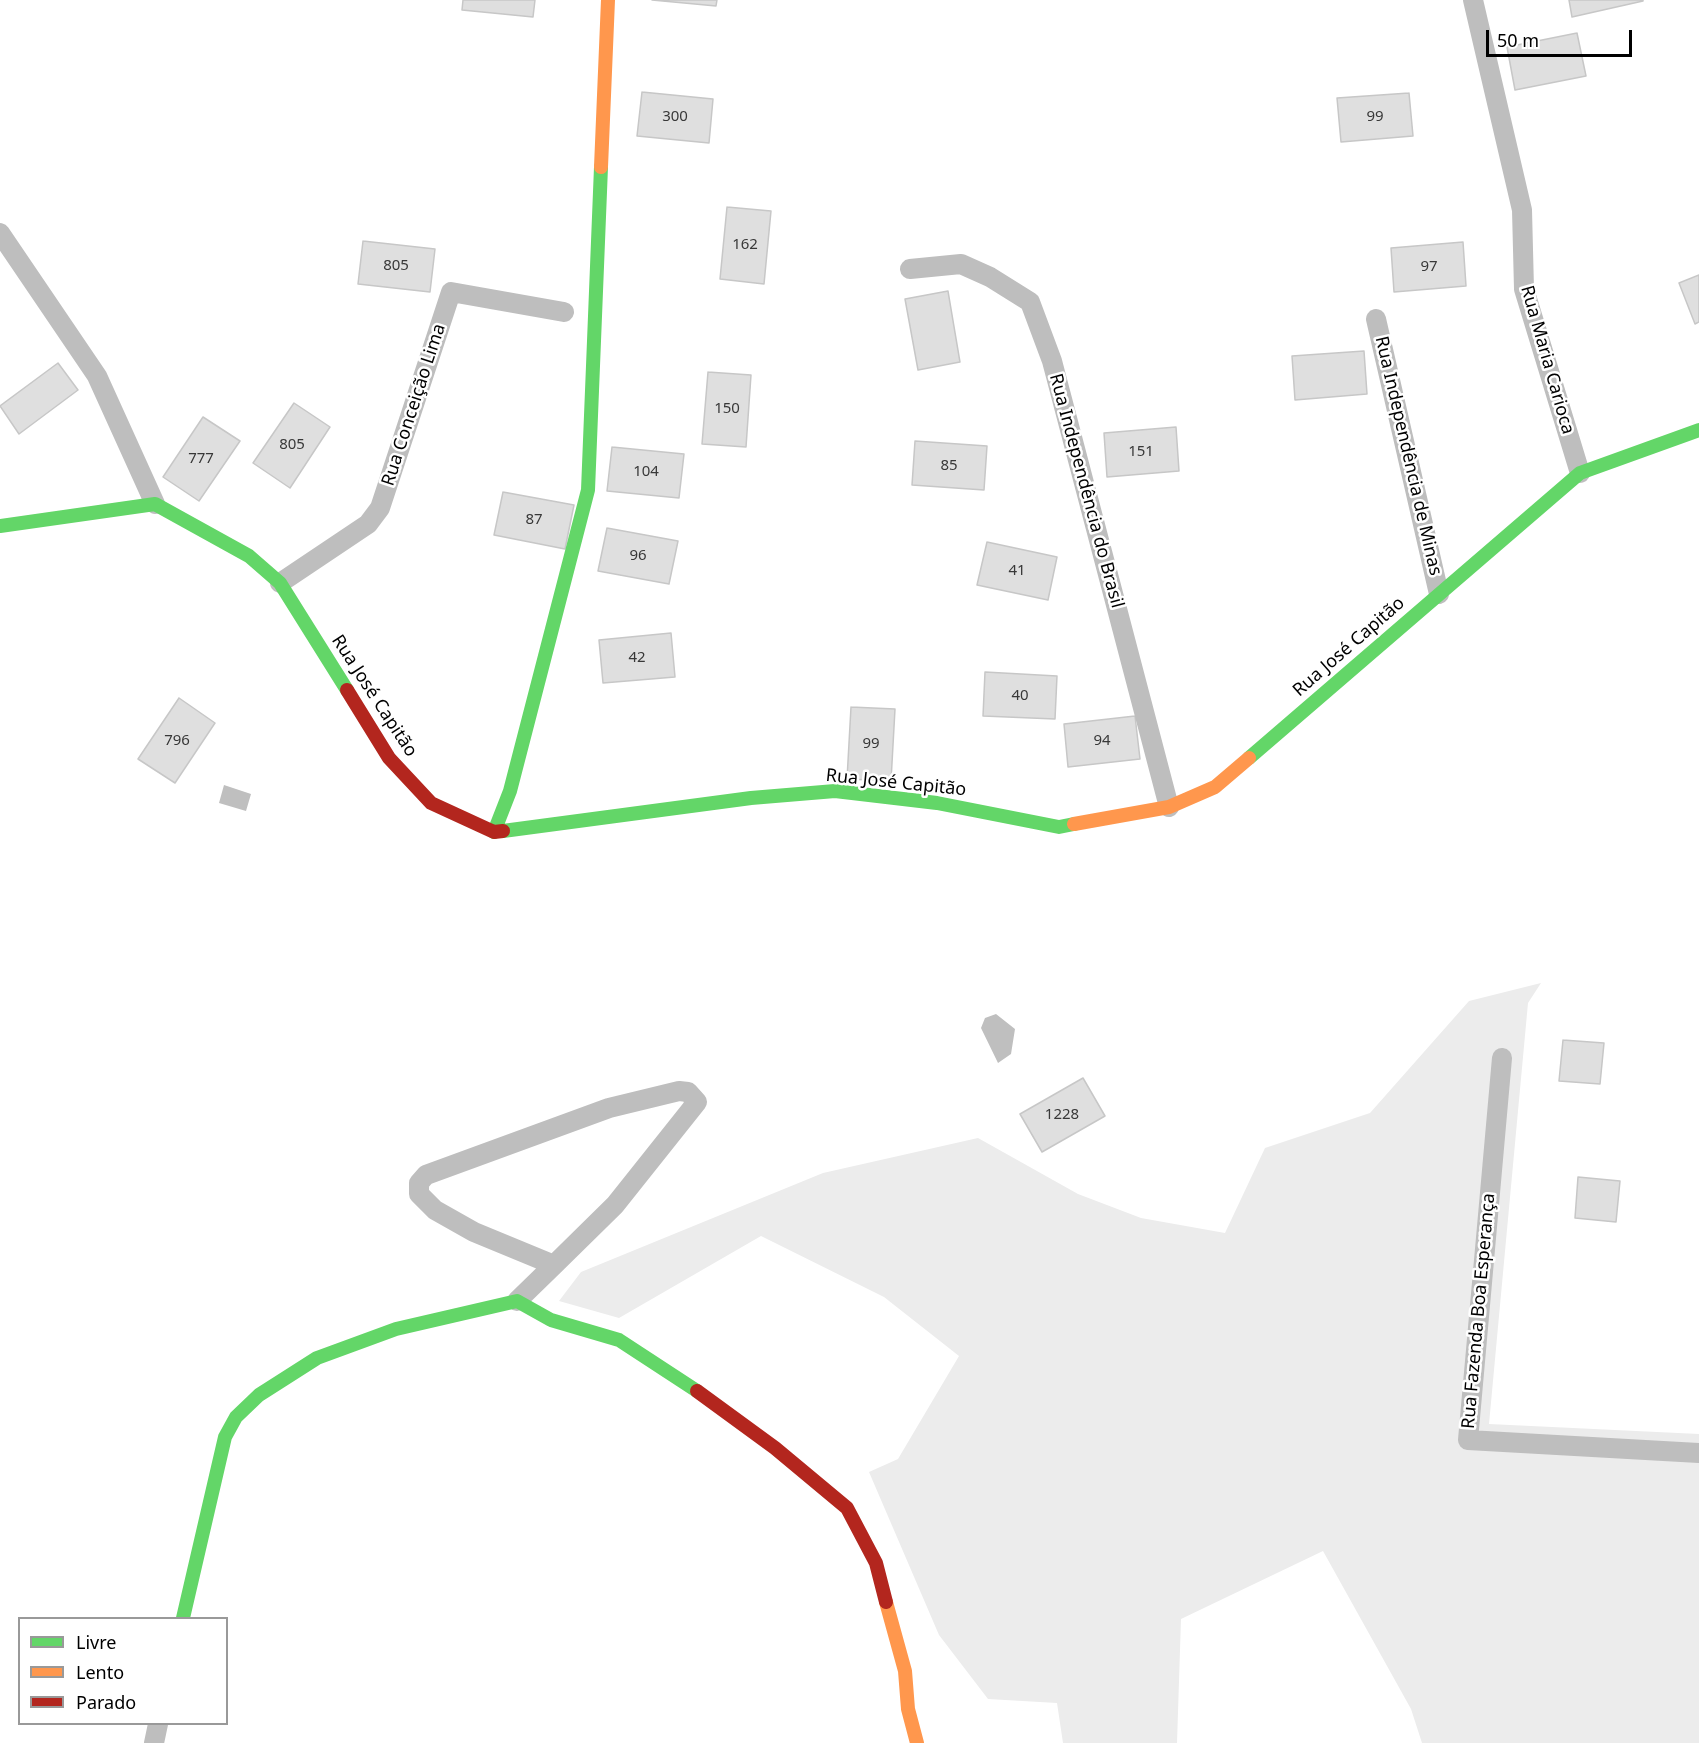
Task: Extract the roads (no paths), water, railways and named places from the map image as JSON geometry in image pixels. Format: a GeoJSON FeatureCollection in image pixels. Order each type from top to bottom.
{"type":"FeatureCollection","features":[{"type":"Feature","properties":{"kind":"street"},"geometry":{"type":"LineString","coordinates":[[494,832],[510,791],[588,490],[608,0]]}},
{"type":"Feature","properties":{"kind":"street","name":"Rua Maria Carioca"},"geometry":{"type":"LineString","coordinates":[[1473,0],[1522,210],[1524,289],[1580,473]]}},
{"type":"Feature","properties":{"kind":"street"},"geometry":{"type":"LineString","coordinates":[[0,233],[97,376],[155,504],[0,526]]}},
{"type":"Feature","properties":{"kind":"street","name":"Rua Independência do Brasil"},"geometry":{"type":"LineString","coordinates":[[910,269],[961,264],[990,277],[1030,302],[1052,361],[1169,807]]}},
{"type":"Feature","properties":{"kind":"street","name":"Rua Conceição Lima"},"geometry":{"type":"LineString","coordinates":[[280,583],[368,524],[380,508],[450,292],[564,312]]}},
{"type":"Feature","properties":{"kind":"street","name":"Rua Independência de Minas"},"geometry":{"type":"LineString","coordinates":[[1376,319],[1439,594]]}},
{"type":"Feature","properties":{"kind":"street","name":"Rua José Capitão"},"geometry":{"type":"LineString","coordinates":[[155,504],[249,556],[280,583],[390,758],[431,803],[494,832],[751,798],[835,791],[936,803],[1059,827],[1169,807],[1215,787],[1580,473],[1699,430]]}},
{"type":"Feature","properties":{"kind":"street","name":"Rua Fazenda Boa Esperança"},"geometry":{"type":"LineString","coordinates":[[1502,1058],[1467,1440],[1699,1453]]}},
{"type":"Feature","properties":{"kind":"street"},"geometry":{"type":"LineString","coordinates":[[183,1617],[225,1437],[236,1417],[259,1395],[317,1358],[396,1329],[517,1301],[554,1265],[615,1205],[697,1102],[688,1092],[679,1090],[609,1108],[426,1175],[419,1183],[419,1194],[435,1210],[474,1233],[554,1265]]}},
{"type":"Feature","properties":{"kind":"street"},"geometry":{"type":"LineString","coordinates":[[517,1301],[551,1320],[619,1340],[712,1402],[775,1448],[847,1508],[876,1563],[905,1671],[908,1709],[917,1743]]}},
{"type":"Feature","properties":{"kind":"street"},"geometry":{"type":"LineString","coordinates":[[154,1743],[158,1725]]}}]}
